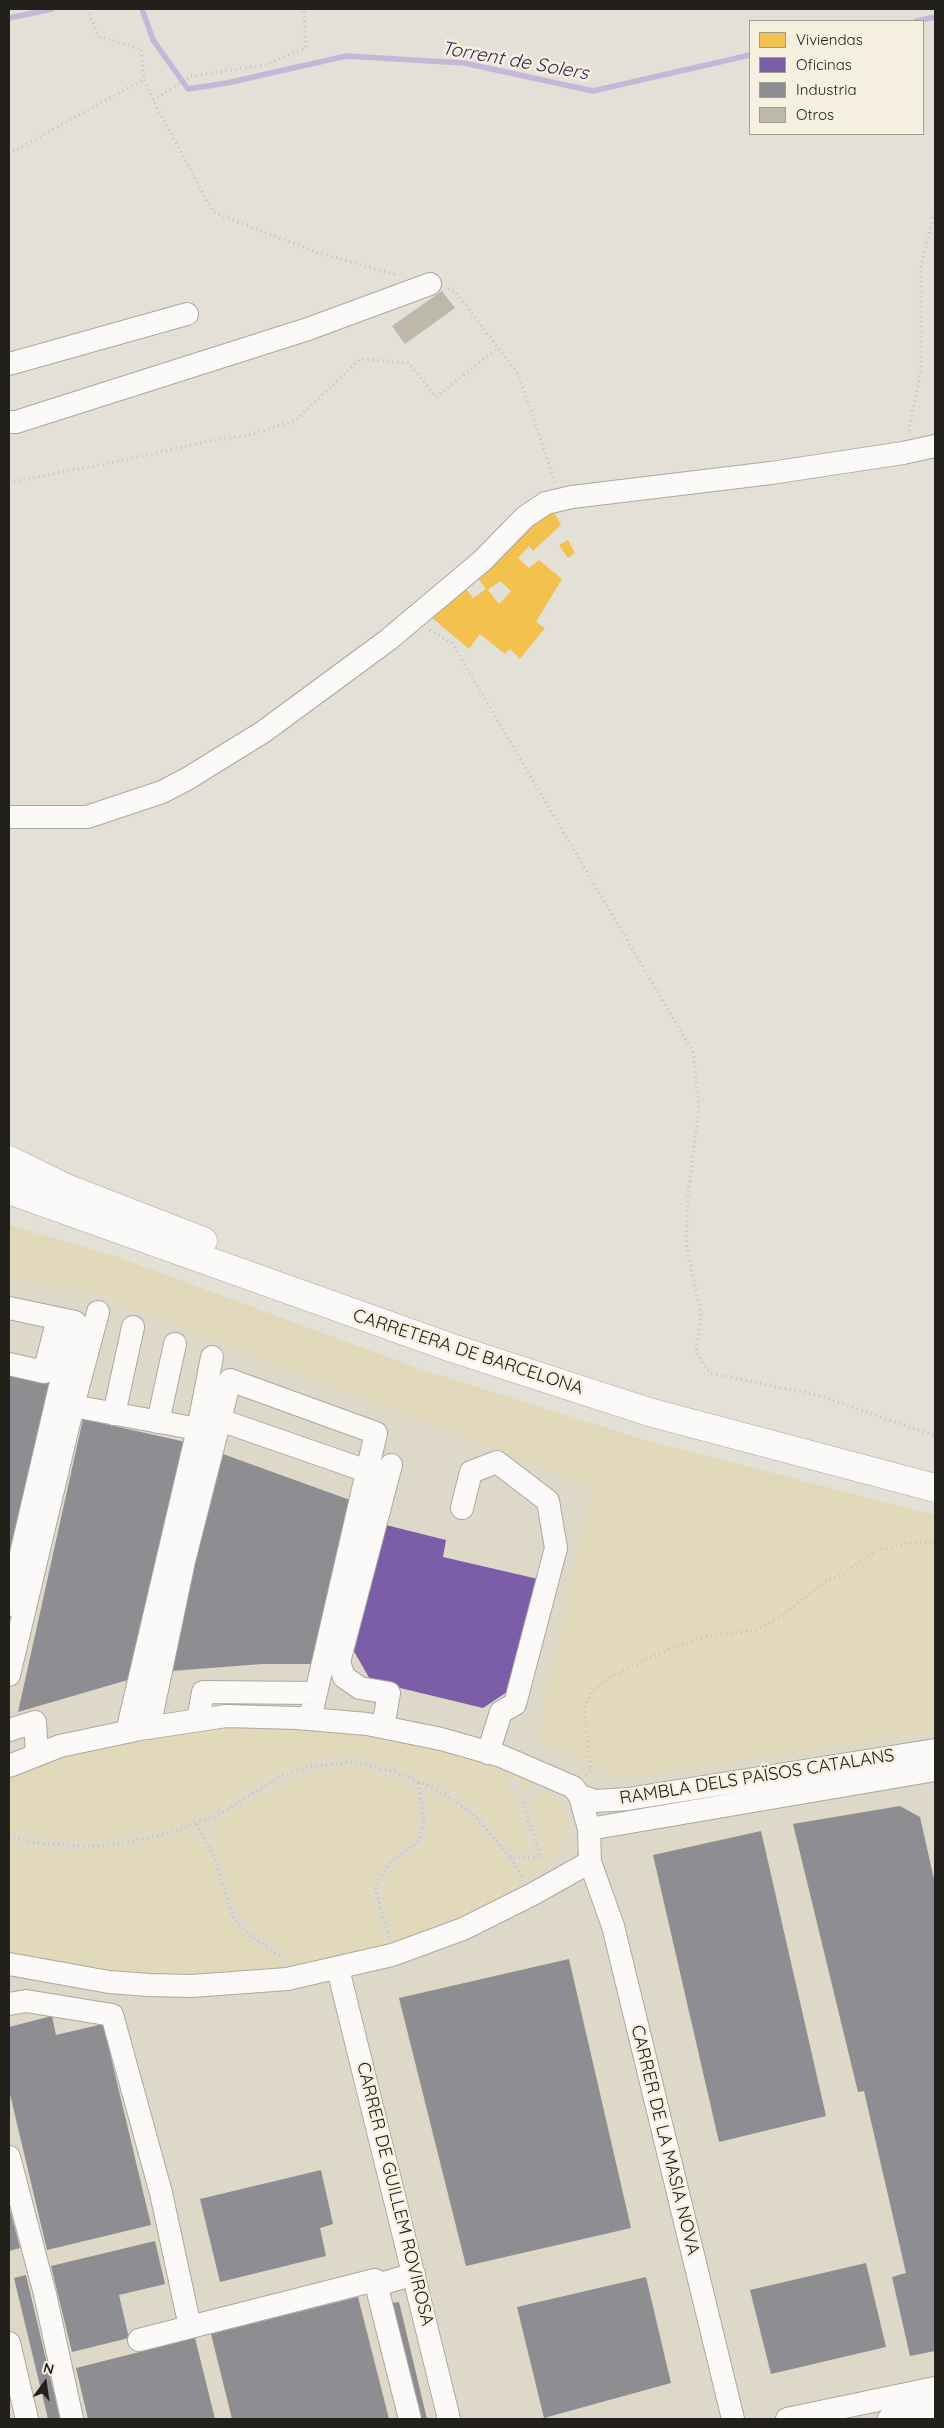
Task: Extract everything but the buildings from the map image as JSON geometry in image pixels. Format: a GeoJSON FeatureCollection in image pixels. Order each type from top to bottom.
{"type":"FeatureCollection","features":[{"type":"Feature","properties":{"kind":"highway"},"geometry":{"type":"LineString","coordinates":[[9,1160],[66,1188],[314,1283],[642,1398],[649,1412]]}},
{"type":"Feature","properties":{"kind":"highway"},"geometry":{"type":"LineString","coordinates":[[9,1168],[37,1174]]}},
{"type":"Feature","properties":{"kind":"highway","name":"CARRETERA DE BARCELONA"},"geometry":{"type":"LineString","coordinates":[[9,1190],[452,1348],[649,1412],[935,1488]]}},
{"type":"Feature","properties":{"kind":"highway"},"geometry":{"type":"LineString","coordinates":[[9,1204],[40,1214],[63,1210]]}},
{"type":"Feature","properties":{"kind":"street"},"geometry":{"type":"LineString","coordinates":[[9,422],[16,422],[308,329],[430,284]]}},
{"type":"Feature","properties":{"kind":"street"},"geometry":{"type":"LineString","coordinates":[[9,364],[186,314]]}},
{"type":"Feature","properties":{"kind":"street"},"geometry":{"type":"LineString","coordinates":[[9,816],[87,817],[162,792],[193,775],[263,732],[412,620],[482,561],[525,516],[546,503],[771,474],[903,453],[935,446]]}},
{"type":"Feature","properties":{"kind":"street"},"geometry":{"type":"LineString","coordinates":[[9,1308],[75,1322],[9,1605]]}},
{"type":"Feature","properties":{"kind":"street"},"geometry":{"type":"LineString","coordinates":[[9,1676],[73,1406],[98,1312]]}},
{"type":"Feature","properties":{"kind":"street"},"geometry":{"type":"LineString","coordinates":[[9,1364],[44,1372],[58,1318]]}},
{"type":"Feature","properties":{"kind":"street"},"geometry":{"type":"LineString","coordinates":[[114,1414],[133,1327]]}},
{"type":"Feature","properties":{"kind":"street"},"geometry":{"type":"LineString","coordinates":[[158,1422],[175,1344]]}},
{"type":"Feature","properties":{"kind":"street"},"geometry":{"type":"LineString","coordinates":[[127,1732],[198,1429],[212,1357]]}},
{"type":"Feature","properties":{"kind":"street"},"geometry":{"type":"LineString","coordinates":[[149,1728],[184,1560],[230,1380],[376,1433],[310,1719]]}},
{"type":"Feature","properties":{"kind":"street"},"geometry":{"type":"LineString","coordinates":[[73,1406],[198,1429]]}},
{"type":"Feature","properties":{"kind":"street"},"geometry":{"type":"LineString","coordinates":[[220,1420],[367,1471]]}},
{"type":"Feature","properties":{"kind":"street"},"geometry":{"type":"LineString","coordinates":[[462,1508],[471,1472],[497,1462],[548,1501],[556,1548],[515,1704],[501,1712],[488,1753]]}},
{"type":"Feature","properties":{"kind":"street"},"geometry":{"type":"LineString","coordinates":[[383,1727],[389,1692],[360,1688],[344,1677],[340,1662],[391,1464]]}},
{"type":"Feature","properties":{"kind":"street"},"geometry":{"type":"LineString","coordinates":[[198,1720],[202,1692],[316,1693]]}},
{"type":"Feature","properties":{"kind":"street","name":"RAMBLA DELS PAÏSOS CATALANS"},"geometry":{"type":"LineString","coordinates":[[9,1766],[60,1746],[149,1728],[226,1716],[310,1719],[383,1727],[441,1739],[544,1773],[595,1801],[628,1799],[935,1750]]}},
{"type":"Feature","properties":{"kind":"street"},"geometry":{"type":"LineString","coordinates":[[9,1730],[35,1722],[37,1755]]}},
{"type":"Feature","properties":{"kind":"street","name":"RAMBLA DELS PAÏSOS CATALANS"},"geometry":{"type":"LineString","coordinates":[[589,1829],[935,1770]]}},
{"type":"Feature","properties":{"kind":"street"},"geometry":{"type":"LineString","coordinates":[[9,1964],[109,1982],[192,1986],[287,1979],[338,1969],[392,1955],[463,1929],[533,1894],[590,1862],[589,1829],[576,1792]]}},
{"type":"Feature","properties":{"kind":"street","name":"CARRER DE LA MASIA NOVA"},"geometry":{"type":"LineString","coordinates":[[590,1862],[613,1926],[733,2419]]}},
{"type":"Feature","properties":{"kind":"street","name":"CARRER DE GUILLEM ROVIROSA"},"geometry":{"type":"LineString","coordinates":[[338,1969],[450,2419]]}},
{"type":"Feature","properties":{"kind":"street"},"geometry":{"type":"LineString","coordinates":[[109,1982],[112,2015],[161,2193],[190,2327]]}},
{"type":"Feature","properties":{"kind":"street"},"geometry":{"type":"LineString","coordinates":[[9,2004],[26,2001],[112,2015]]}},
{"type":"Feature","properties":{"kind":"street"},"geometry":{"type":"LineString","coordinates":[[9,2157],[45,2294],[72,2419]]}},
{"type":"Feature","properties":{"kind":"street"},"geometry":{"type":"LineString","coordinates":[[377,2285],[414,2274]]}},
{"type":"Feature","properties":{"kind":"street"},"geometry":{"type":"LineString","coordinates":[[138,2340],[375,2280],[410,2419]]}},
{"type":"Feature","properties":{"kind":"street"},"geometry":{"type":"LineString","coordinates":[[9,2343],[12,2372],[27,2419]]}},
{"type":"Feature","properties":{"kind":"street"},"geometry":{"type":"LineString","coordinates":[[787,2419],[935,2388]]}},
{"type":"Feature","properties":{"kind":"street"},"geometry":{"type":"LineString","coordinates":[[889,2419],[935,2410]]}},
{"type":"Feature","properties":{"kind":"path"},"geometry":{"type":"LineString","coordinates":[[88,9],[98,36],[141,49],[144,79],[153,100],[213,212],[316,252],[455,291],[518,374],[561,500]]}},
{"type":"Feature","properties":{"kind":"path"},"geometry":{"type":"LineString","coordinates":[[153,100],[191,76],[265,66],[306,48],[304,9]]}},
{"type":"Feature","properties":{"kind":"path"},"geometry":{"type":"LineString","coordinates":[[9,154],[144,79]]}},
{"type":"Feature","properties":{"kind":"path"},"geometry":{"type":"LineString","coordinates":[[903,453],[912,422],[921,368],[921,267],[935,209]]}},
{"type":"Feature","properties":{"kind":"path"},"geometry":{"type":"LineString","coordinates":[[9,482],[121,461],[204,442],[249,435],[296,420],[360,359],[410,363],[436,397],[497,348]]}},
{"type":"Feature","properties":{"kind":"path"},"geometry":{"type":"LineString","coordinates":[[412,620],[452,643],[693,1052],[699,1108],[688,1194],[686,1242],[701,1314],[696,1353],[710,1373],[818,1395],[935,1436]]}},
{"type":"Feature","properties":{"kind":"path"},"geometry":{"type":"LineString","coordinates":[[576,1792],[591,1770],[584,1710],[591,1693],[609,1678],[655,1655],[695,1640],[720,1634],[752,1631],[782,1616],[824,1583],[845,1573],[863,1558],[880,1550],[908,1543],[935,1542]]}},
{"type":"Feature","properties":{"kind":"path"},"geometry":{"type":"LineString","coordinates":[[9,1836],[36,1843],[106,1845],[166,1834],[198,1824],[235,1806],[280,1777],[313,1766],[352,1762],[395,1772],[438,1790],[473,1814],[511,1858],[524,1882]]}},
{"type":"Feature","properties":{"kind":"path"},"geometry":{"type":"LineString","coordinates":[[391,1944],[375,1887],[390,1862],[419,1841],[424,1820],[418,1782]]}},
{"type":"Feature","properties":{"kind":"path"},"geometry":{"type":"LineString","coordinates":[[511,1858],[542,1857],[522,1801]]}},
{"type":"Feature","properties":{"kind":"path"},"geometry":{"type":"LineString","coordinates":[[198,1824],[214,1858],[233,1917],[248,1934],[285,1961]]}},
{"type":"Feature","properties":{"kind":"shaded area"},"geometry":{"type":"Polygon","coordinates":[[[9,1225],[115,1256],[417,1368],[642,1439],[935,1515],[935,1730],[624,1778],[537,1740],[592,1487],[93,1293],[9,1277],[9,1225]]]}},
{"type":"Feature","properties":{"kind":"shaded area"},"geometry":{"type":"Polygon","coordinates":[[[9,1277],[93,1293],[593,1487],[537,1740],[624,1778],[935,1730],[935,2419],[9,2419],[9,1277]]]}},
{"type":"Feature","properties":{"kind":"shaded area"},"geometry":{"type":"Polygon","coordinates":[[[260,1725],[367,1733],[438,1746],[536,1779],[523,1794],[520,1779],[504,1773],[532,1851],[521,1852],[508,1846],[474,1807],[443,1786],[391,1765],[357,1756],[322,1757],[289,1768],[249,1788],[205,1816],[171,1828],[81,1842],[9,1832],[9,1775],[65,1754],[199,1728],[260,1725]]]}},
{"type":"Feature","properties":{"kind":"shaded area"},"geometry":{"type":"Polygon","coordinates":[[[345,1767],[373,1771],[405,1783],[418,1806],[416,1838],[383,1862],[370,1885],[375,1913],[387,1947],[291,1969],[289,1958],[280,1948],[252,1931],[235,1904],[217,1849],[213,1828],[217,1821],[270,1790],[310,1773],[345,1767]]]}},
{"type":"Feature","properties":{"kind":"shaded area"},"geometry":{"type":"Polygon","coordinates":[[[544,1790],[557,1799],[567,1816],[567,1838],[552,1862],[528,1877],[518,1862],[548,1861],[531,1802],[544,1790]]]}},
{"type":"Feature","properties":{"kind":"shaded area"},"geometry":{"type":"Polygon","coordinates":[[[425,1792],[438,1796],[469,1817],[498,1848],[523,1887],[453,1923],[395,1943],[380,1888],[395,1866],[425,1844],[430,1817],[425,1792]]]}},
{"type":"Feature","properties":{"kind":"shaded area"},"geometry":{"type":"Polygon","coordinates":[[[188,1832],[196,1835],[210,1857],[230,1919],[245,1937],[281,1961],[282,1971],[156,1978],[9,1954],[9,1842],[33,1848],[70,1851],[126,1847],[188,1832]]]}},
{"type":"Feature","properties":{"kind":"waterway"},"geometry":{"type":"LineString","coordinates":[[9,18],[52,9]]}},
{"type":"Feature","properties":{"kind":"waterway","name":"Torrent de Solers"},"geometry":{"type":"LineString","coordinates":[[142,9],[153,40],[188,89],[227,83],[346,56],[464,63],[593,91],[749,55]]}},
{"type":"Feature","properties":{"kind":"waterway","name":"Torrent de Solers"},"geometry":{"type":"LineString","coordinates":[[921,20],[935,17]]}}]}
